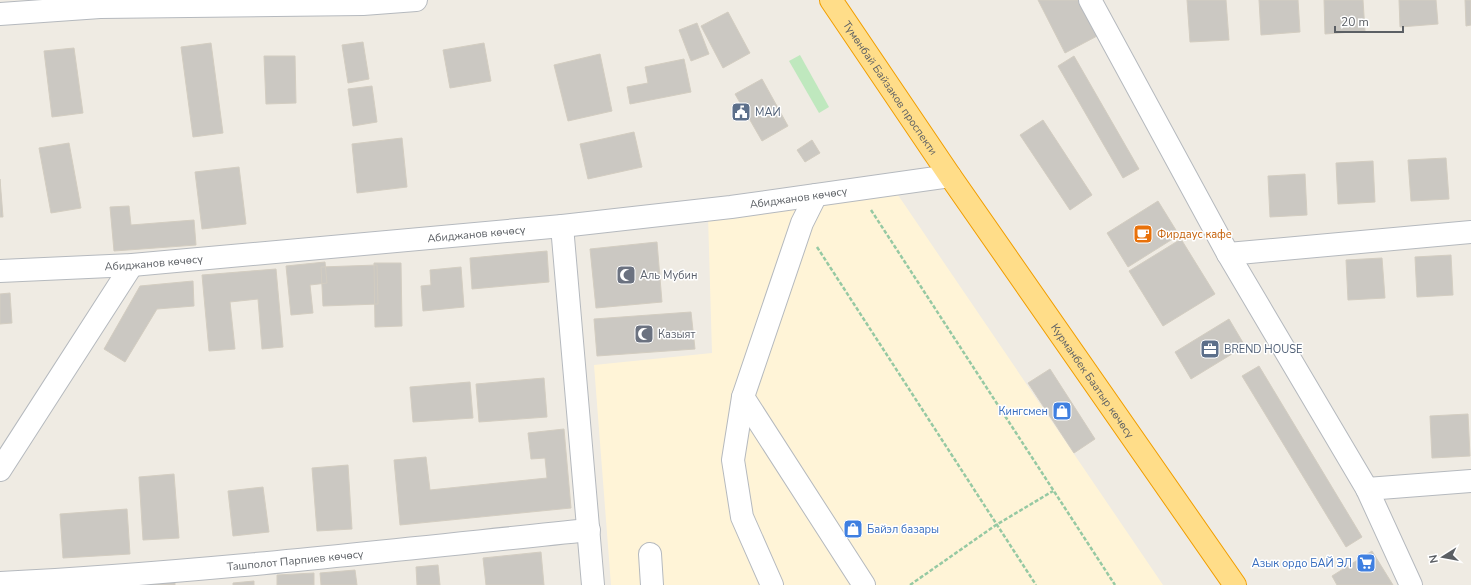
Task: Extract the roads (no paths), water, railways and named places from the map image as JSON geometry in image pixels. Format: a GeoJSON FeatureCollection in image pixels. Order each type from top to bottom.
{"type":"FeatureCollection","features":[{"type":"Feature","properties":{"kind":"highway","name":"Түмөнбай Байзаков проспекти"},"geometry":{"type":"LineString","coordinates":[[831,0],[950,176]]}},
{"type":"Feature","properties":{"kind":"highway","name":"Курманбек Баатыр көчөсү"},"geometry":{"type":"LineString","coordinates":[[950,176],[1235,585]]}},
{"type":"Feature","properties":{"kind":"street"},"geometry":{"type":"LineString","coordinates":[[0,14],[100,4],[363,4],[416,0]]}},
{"type":"Feature","properties":{"kind":"street"},"geometry":{"type":"LineString","coordinates":[[1090,0],[1228,254],[1367,489],[1411,585]]}},
{"type":"Feature","properties":{"kind":"street","name":"Абиджанов көчөсү"},"geometry":{"type":"LineString","coordinates":[[0,271],[132,265],[562,226],[731,207],[950,176]]}},
{"type":"Feature","properties":{"kind":"street"},"geometry":{"type":"LineString","coordinates":[[772,585],[742,517],[733,460],[743,397],[802,223],[816,195]]}},
{"type":"Feature","properties":{"kind":"street"},"geometry":{"type":"LineString","coordinates":[[562,226],[593,585]]}},
{"type":"Feature","properties":{"kind":"street"},"geometry":{"type":"LineString","coordinates":[[1228,254],[1471,232]]}},
{"type":"Feature","properties":{"kind":"street"},"geometry":{"type":"LineString","coordinates":[[0,470],[132,265]]}},
{"type":"Feature","properties":{"kind":"street"},"geometry":{"type":"LineString","coordinates":[[743,397],[864,585]]}},
{"type":"Feature","properties":{"kind":"street"},"geometry":{"type":"LineString","coordinates":[[1367,489],[1471,481]]}},
{"type":"Feature","properties":{"kind":"street","name":"Ташполот Парпиев көчөсү"},"geometry":{"type":"LineString","coordinates":[[0,583],[58,580],[242,565],[589,530]]}},
{"type":"Feature","properties":{"kind":"street"},"geometry":{"type":"LineString","coordinates":[[650,554],[652,585]]}},
{"type":"Feature","properties":{"kind":"place","name":"МАИ"},"geometry":{"type":"Point","coordinates":[741,112]}},
{"type":"Feature","properties":{"kind":"place","name":"Фирдаус кафе"},"geometry":{"type":"Point","coordinates":[1143,234]}},
{"type":"Feature","properties":{"kind":"place","name":"Аль Мубин"},"geometry":{"type":"Point","coordinates":[626,275]}},
{"type":"Feature","properties":{"kind":"place","name":"Казыят"},"geometry":{"type":"Point","coordinates":[644,334]}},
{"type":"Feature","properties":{"kind":"place","name":"BREND HOUSE"},"geometry":{"type":"Point","coordinates":[1210,349]}},
{"type":"Feature","properties":{"kind":"place","name":"Кингсмен"},"geometry":{"type":"Point","coordinates":[1062,411]}},
{"type":"Feature","properties":{"kind":"place","name":"Байэл базары"},"geometry":{"type":"Point","coordinates":[853,529]}},
{"type":"Feature","properties":{"kind":"place","name":"Азык ордо БАЙ ЭЛ"},"geometry":{"type":"Point","coordinates":[1366,563]}}]}
